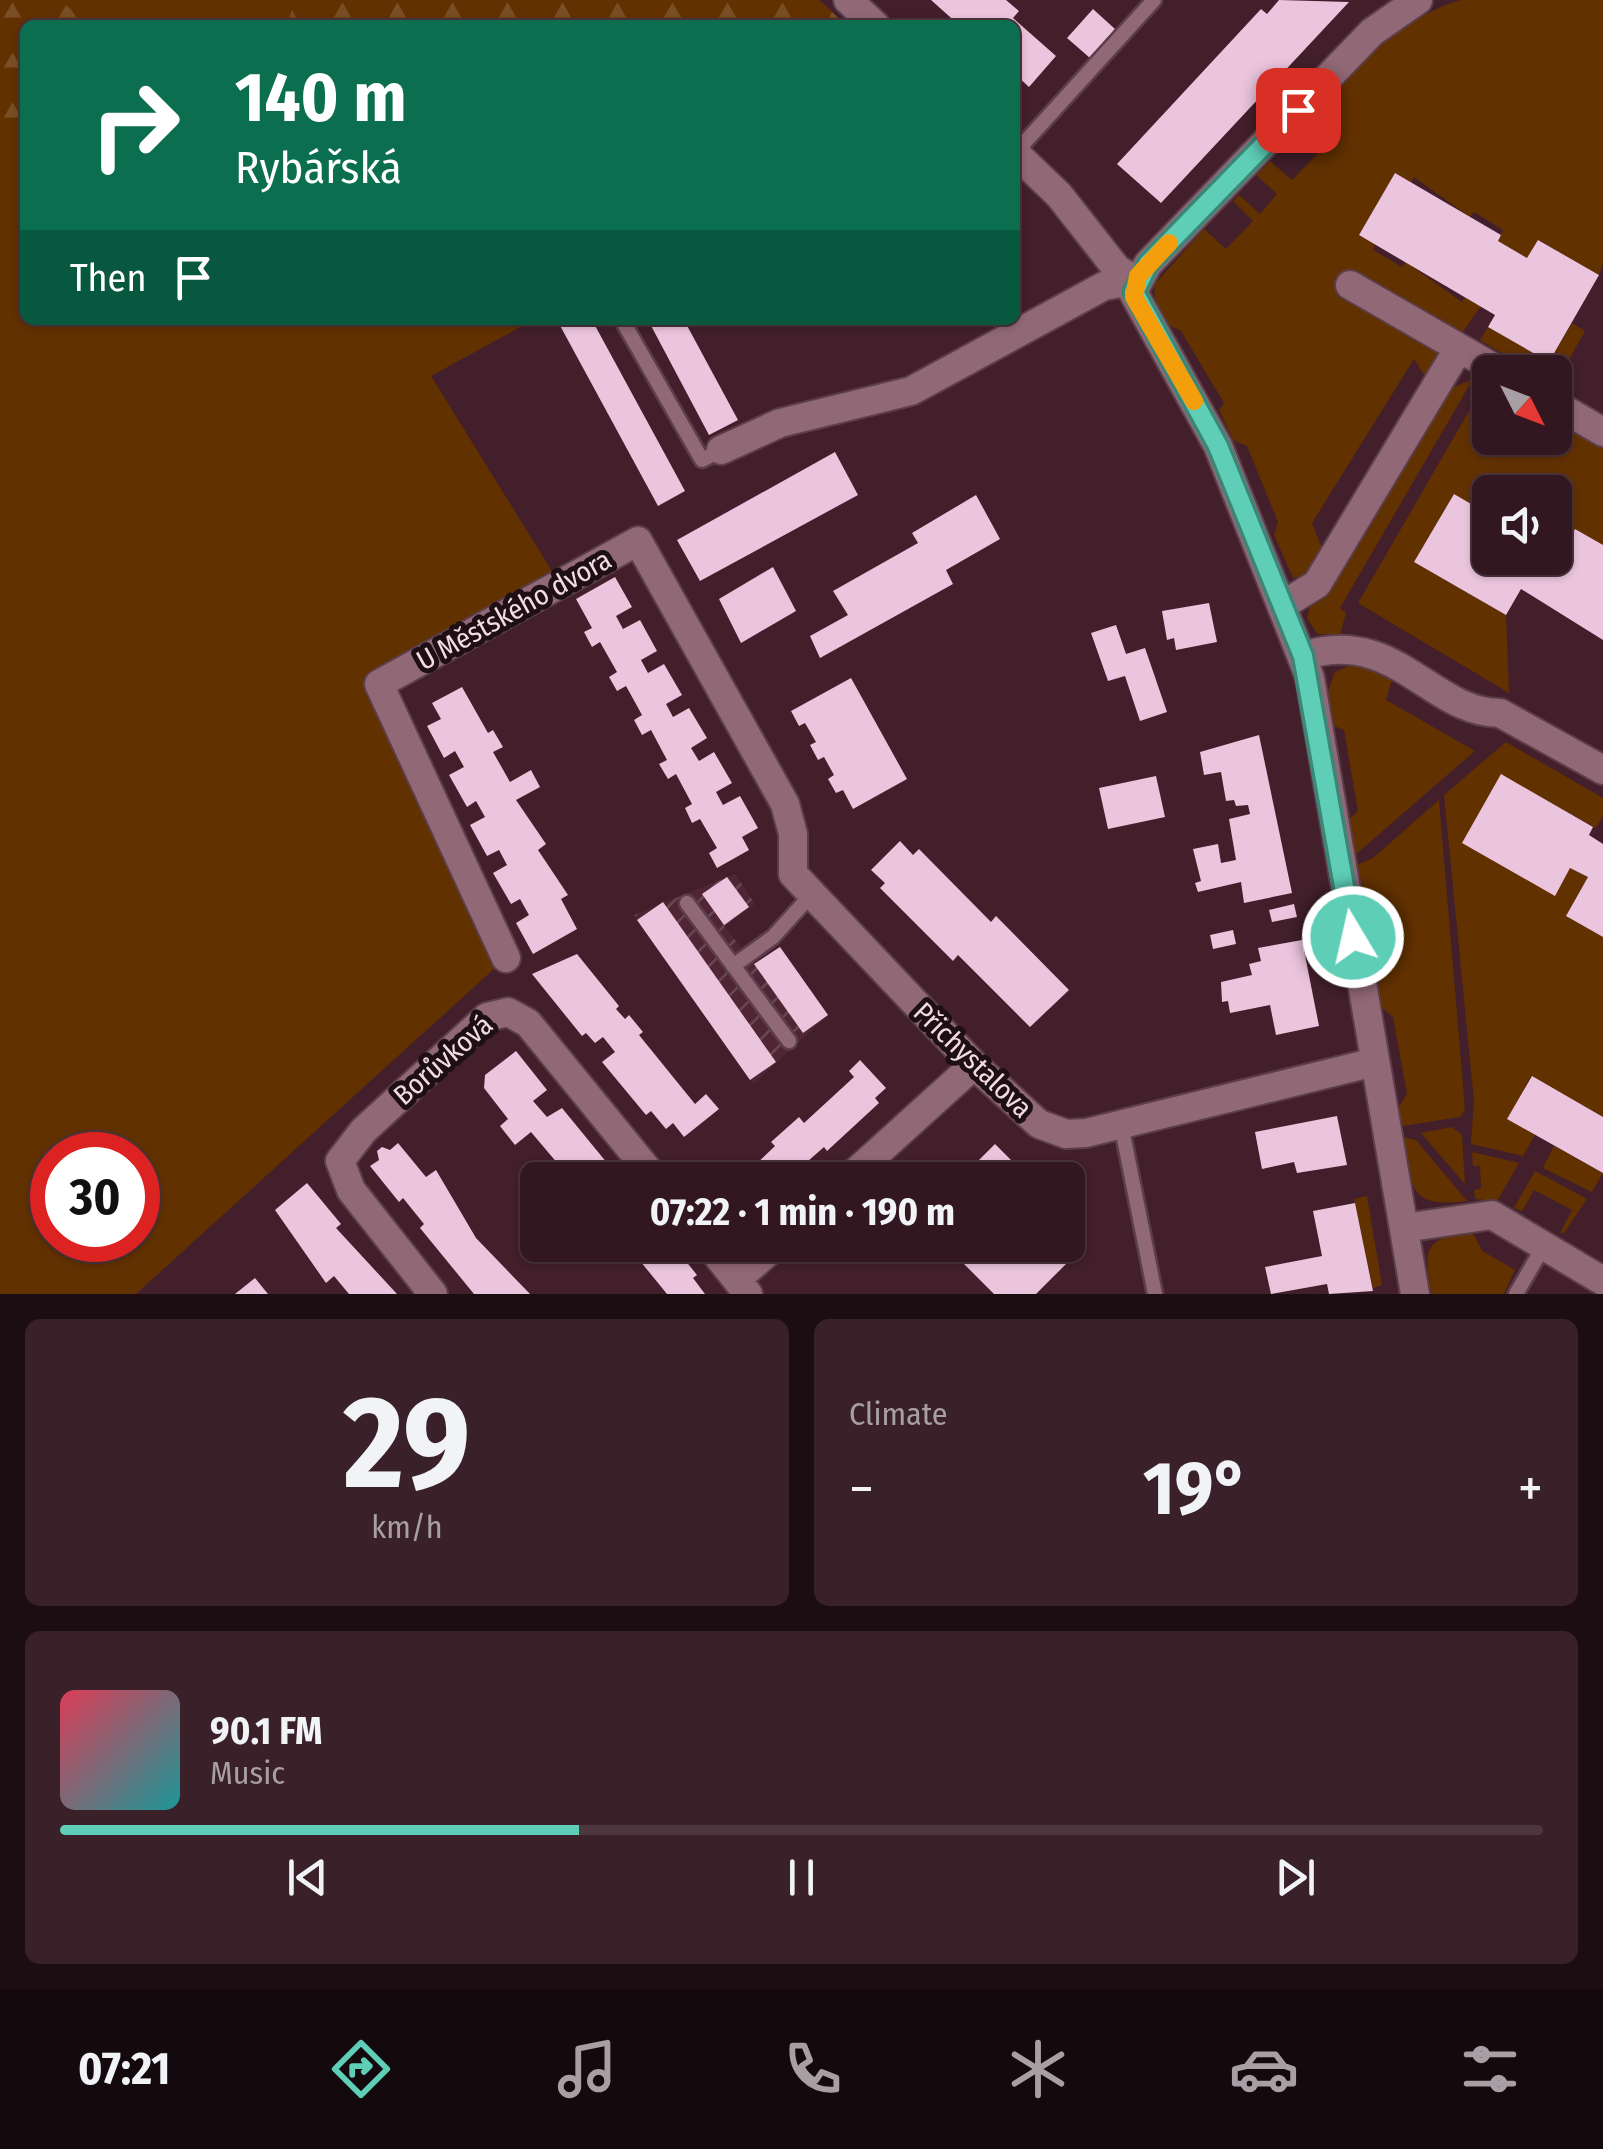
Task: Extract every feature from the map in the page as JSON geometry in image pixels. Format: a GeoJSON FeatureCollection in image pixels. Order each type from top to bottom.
{"type":"FeatureCollection","features":[{"type":"Feature","properties":{"kind":"street"},"geometry":{"type":"LineString","coordinates":[[848,0],[870,20]]}},
{"type":"Feature","properties":{"kind":"street"},"geometry":{"type":"LineString","coordinates":[[721,450],[780,423],[911,391],[1104,286],[1136,280],[1403,3]]}},
{"type":"Feature","properties":{"kind":"street"},"geometry":{"type":"LineString","coordinates":[[1020,158],[1058,195],[1117,269],[1136,280]]}},
{"type":"Feature","properties":{"kind":"street"},"geometry":{"type":"LineString","coordinates":[[1136,280],[1136,304],[1212,433],[1303,656],[1415,1294]]}},
{"type":"Feature","properties":{"kind":"street"},"geometry":{"type":"LineString","coordinates":[[1350,285],[1472,355]]}},
{"type":"Feature","properties":{"kind":"street"},"geometry":{"type":"LineString","coordinates":[[1283,605],[1317,584],[1459,348]]}},
{"type":"Feature","properties":{"kind":"street"},"geometry":{"type":"LineString","coordinates":[[1572,414],[1603,432]]}},
{"type":"Feature","properties":{"kind":"street","name":"U Městského dvora"},"geometry":{"type":"LineString","coordinates":[[506,958],[379,684],[638,541],[785,804],[802,885]]}},
{"type":"Feature","properties":{"kind":"street"},"geometry":{"type":"LineString","coordinates":[[1303,656],[1331,649],[1387,660],[1481,713],[1500,713],[1603,770]]}},
{"type":"Feature","properties":{"kind":"street","name":"Přichystalova"},"geometry":{"type":"LineString","coordinates":[[802,885],[974,1065],[1049,1130],[1086,1133],[1375,1062]]}},
{"type":"Feature","properties":{"kind":"street","name":"Borůvková"},"geometry":{"type":"LineString","coordinates":[[433,1294],[346,1184],[340,1161],[363,1131],[472,1028],[494,1014],[508,1012],[528,1023],[641,1162]]}},
{"type":"Feature","properties":{"kind":"street"},"geometry":{"type":"LineString","coordinates":[[868,1162],[974,1065]]}},
{"type":"Feature","properties":{"kind":"street"},"geometry":{"type":"LineString","coordinates":[[1404,1228],[1482,1213],[1544,1244],[1603,1281]]}},
{"type":"Feature","properties":{"kind":"street"},"geometry":{"type":"LineString","coordinates":[[722,1262],[743,1287],[763,1262]]}},
{"type":"Feature","properties":{"kind":"lane"},"geometry":{"type":"LineString","coordinates":[[1020,147],[1154,0]]}},
{"type":"Feature","properties":{"kind":"lane"},"geometry":{"type":"LineString","coordinates":[[625,325],[702,460],[721,450]]}},
{"type":"Feature","properties":{"kind":"lane"},"geometry":{"type":"LineString","coordinates":[[733,966],[773,937],[802,885]]}},
{"type":"Feature","properties":{"kind":"lane"},"geometry":{"type":"LineString","coordinates":[[687,903],[789,1041]]}},
{"type":"Feature","properties":{"kind":"lane"},"geometry":{"type":"LineString","coordinates":[[1120,1124],[1154,1294]]}},
{"type":"Feature","properties":{"kind":"lane"},"geometry":{"type":"LineString","coordinates":[[1516,1294],[1544,1244]]}},
{"type":"Feature","properties":{"kind":"shaded area"},"geometry":{"type":"Polygon","coordinates":[[[735,874],[755,904],[724,926],[754,964],[780,947],[828,1015],[753,1084],[634,915],[735,874]]]}},
{"type":"Feature","properties":{"kind":"green space"},"geometry":{"type":"Polygon","coordinates":[[[0,0],[819,0],[841,20],[20,20],[20,325],[524,325],[431,376],[560,584],[379,685],[506,958],[136,1294],[0,1294],[0,0]]]}},
{"type":"Feature","properties":{"kind":"green space"},"geometry":{"type":"Polygon","coordinates":[[[0,0],[61,0],[81,20],[20,20],[20,129],[0,147],[0,0]]]}},
{"type":"Feature","properties":{"kind":"green space"},"geometry":{"type":"Polygon","coordinates":[[[295,0],[819,0],[841,20],[289,20],[295,0]]]}},
{"type":"Feature","properties":{"kind":"green space"},"geometry":{"type":"Polygon","coordinates":[[[1460,0],[1603,0],[1603,264],[1599,275],[1539,240],[1527,258],[1498,241],[1503,230],[1474,212],[1470,217],[1414,177],[1411,182],[1395,173],[1359,235],[1375,244],[1373,250],[1402,267],[1406,262],[1462,302],[1465,297],[1481,306],[1428,381],[1414,359],[1312,523],[1324,554],[1311,574],[1293,578],[1274,535],[1278,522],[1247,446],[1233,440],[1219,410],[1224,403],[1181,331],[1165,323],[1155,300],[1154,285],[1204,229],[1226,249],[1253,221],[1233,201],[1239,195],[1260,214],[1277,194],[1256,175],[1270,161],[1292,180],[1320,151],[1300,130],[1354,71],[1390,37],[1434,10],[1460,0]]]}},
{"type":"Feature","properties":{"kind":"green space"},"geometry":{"type":"Polygon","coordinates":[[[1572,323],[1585,331],[1572,355],[1553,355],[1572,323]]]}},
{"type":"Feature","properties":{"kind":"green space"},"geometry":{"type":"Polygon","coordinates":[[[1488,327],[1537,355],[1505,355],[1480,340],[1488,327]]]}},
{"type":"Feature","properties":{"kind":"green space"},"geometry":{"type":"Polygon","coordinates":[[[1472,379],[1340,608],[1346,613],[1340,635],[1317,634],[1307,618],[1310,606],[1320,599],[1452,388],[1472,379]]]}},
{"type":"Feature","properties":{"kind":"green space"},"geometry":{"type":"Polygon","coordinates":[[[1472,406],[1472,455],[1572,455],[1572,424],[1603,442],[1603,545],[1575,529],[1572,534],[1572,475],[1472,475],[1472,504],[1454,494],[1414,562],[1506,615],[1509,693],[1358,603],[1472,406]]]}},
{"type":"Feature","properties":{"kind":"green space"},"geometry":{"type":"Polygon","coordinates":[[[1356,663],[1393,676],[1386,700],[1475,751],[1355,855],[1349,819],[1358,811],[1344,730],[1334,726],[1328,691],[1335,672],[1356,663]]]}},
{"type":"Feature","properties":{"kind":"green space"},"geometry":{"type":"Polygon","coordinates":[[[1506,742],[1603,798],[1603,816],[1596,828],[1501,775],[1555,895],[1570,868],[1588,877],[1566,916],[1603,937],[1603,1117],[1531,1076],[1508,1119],[1535,1135],[1523,1156],[1471,1144],[1474,1101],[1444,795],[1506,742]]]}},
{"type":"Feature","properties":{"kind":"green space"},"geometry":{"type":"Polygon","coordinates":[[[1439,800],[1465,1109],[1460,1117],[1403,1126],[1398,1108],[1407,1094],[1393,1017],[1381,1007],[1377,985],[1385,974],[1373,893],[1360,888],[1357,865],[1373,858],[1439,800]]]}},
{"type":"Feature","properties":{"kind":"green space"},"geometry":{"type":"Polygon","coordinates":[[[1452,1127],[1462,1135],[1465,1184],[1421,1133],[1452,1127]]]}},
{"type":"Feature","properties":{"kind":"green space"},"geometry":{"type":"Polygon","coordinates":[[[1403,1137],[1416,1140],[1467,1201],[1433,1201],[1416,1191],[1403,1137]]]}},
{"type":"Feature","properties":{"kind":"green space"},"geometry":{"type":"Polygon","coordinates":[[[1554,1146],[1603,1173],[1592,1192],[1543,1168],[1554,1146]]]}},
{"type":"Feature","properties":{"kind":"green space"},"geometry":{"type":"Polygon","coordinates":[[[1472,1152],[1519,1163],[1497,1201],[1475,1199],[1474,1190],[1481,1189],[1480,1166],[1473,1166],[1472,1152]]]}},
{"type":"Feature","properties":{"kind":"green space"},"geometry":{"type":"Polygon","coordinates":[[[1535,1171],[1587,1199],[1564,1233],[1560,1233],[1572,1210],[1534,1190],[1522,1211],[1514,1208],[1535,1171]]]}},
{"type":"Feature","properties":{"kind":"green space"},"geometry":{"type":"Polygon","coordinates":[[[1367,1196],[1382,1285],[1373,1288],[1354,1199],[1367,1196]]]}},
{"type":"Feature","properties":{"kind":"green space"},"geometry":{"type":"Polygon","coordinates":[[[1472,1231],[1482,1251],[1515,1270],[1504,1294],[1431,1294],[1430,1248],[1444,1238],[1472,1231]]]}},
{"type":"Feature","properties":{"kind":"building"},"geometry":{"type":"Polygon","coordinates":[[[931,0],[1006,0],[1019,11],[1015,20],[953,20],[931,0]]]}},
{"type":"Feature","properties":{"kind":"building"},"geometry":{"type":"Polygon","coordinates":[[[1279,0],[1349,2],[1161,203],[1117,164],[1261,9],[1267,14],[1279,0]]]}},
{"type":"Feature","properties":{"kind":"building"},"geometry":{"type":"Polygon","coordinates":[[[1093,9],[1115,29],[1090,58],[1067,38],[1093,9]]]}},
{"type":"Feature","properties":{"kind":"building"},"geometry":{"type":"Polygon","coordinates":[[[1020,24],[1056,56],[1029,87],[1020,79],[1020,24]]]}},
{"type":"Feature","properties":{"kind":"building"},"geometry":{"type":"Polygon","coordinates":[[[1395,173],[1501,235],[1498,241],[1527,258],[1538,240],[1599,275],[1553,355],[1537,355],[1488,327],[1495,315],[1359,235],[1395,173]]]}},
{"type":"Feature","properties":{"kind":"building"},"geometry":{"type":"Polygon","coordinates":[[[560,325],[595,325],[685,491],[658,506],[560,325]]]}},
{"type":"Feature","properties":{"kind":"building"},"geometry":{"type":"Polygon","coordinates":[[[651,325],[687,325],[738,420],[709,435],[651,325]]]}},
{"type":"Feature","properties":{"kind":"building"},"geometry":{"type":"Polygon","coordinates":[[[835,452],[858,495],[700,581],[677,540],[835,452]]]}},
{"type":"Feature","properties":{"kind":"building"},"geometry":{"type":"Polygon","coordinates":[[[1454,494],[1472,504],[1472,575],[1572,575],[1575,529],[1603,545],[1603,640],[1521,589],[1506,615],[1414,562],[1454,494]]]}},
{"type":"Feature","properties":{"kind":"building"},"geometry":{"type":"Polygon","coordinates":[[[976,495],[1000,539],[946,570],[953,584],[820,658],[810,636],[848,615],[833,591],[918,543],[912,533],[976,495]]]}},
{"type":"Feature","properties":{"kind":"building"},"geometry":{"type":"Polygon","coordinates":[[[773,567],[796,611],[741,643],[719,599],[773,567]]]}},
{"type":"Feature","properties":{"kind":"building"},"geometry":{"type":"Polygon","coordinates":[[[615,577],[632,607],[616,616],[623,629],[640,620],[657,651],[641,660],[648,673],[664,664],[682,695],[666,704],[673,717],[689,708],[707,738],[691,748],[699,761],[714,752],[732,783],[716,792],[723,805],[740,796],[758,828],[742,837],[749,850],[717,868],[709,853],[717,848],[700,819],[692,823],[685,808],[692,804],[676,774],[668,779],[659,764],[667,760],[651,730],[642,735],[634,720],[642,715],[626,686],[617,691],[609,677],[617,672],[600,642],[592,647],[584,632],[592,628],[576,599],[615,577]]]}},
{"type":"Feature","properties":{"kind":"building"},"geometry":{"type":"Polygon","coordinates":[[[1209,603],[1217,642],[1176,650],[1174,638],[1167,640],[1162,611],[1209,603]]]}},
{"type":"Feature","properties":{"kind":"building"},"geometry":{"type":"Polygon","coordinates":[[[1116,625],[1126,654],[1145,648],[1167,712],[1140,721],[1125,676],[1108,681],[1091,633],[1116,625]]]}},
{"type":"Feature","properties":{"kind":"building"},"geometry":{"type":"Polygon","coordinates":[[[851,678],[907,779],[853,809],[843,790],[836,793],[828,779],[834,775],[824,757],[818,760],[810,745],[816,742],[805,723],[799,726],[791,711],[851,678]]]}},
{"type":"Feature","properties":{"kind":"building"},"geometry":{"type":"Polygon","coordinates":[[[462,687],[488,733],[493,730],[503,747],[493,752],[510,782],[531,770],[540,787],[516,800],[546,844],[538,850],[568,895],[561,899],[577,929],[533,954],[516,923],[529,915],[520,899],[511,904],[493,873],[507,865],[499,850],[487,856],[470,825],[485,817],[476,801],[467,807],[449,775],[464,767],[455,751],[444,758],[427,726],[441,719],[432,703],[462,687]]]}},
{"type":"Feature","properties":{"kind":"building"},"geometry":{"type":"Polygon","coordinates":[[[1259,735],[1292,893],[1244,903],[1241,882],[1198,892],[1195,883],[1201,881],[1193,849],[1218,844],[1221,863],[1236,860],[1229,819],[1250,814],[1248,805],[1236,806],[1234,800],[1226,801],[1221,772],[1204,775],[1200,752],[1259,735]]]}},
{"type":"Feature","properties":{"kind":"building"},"geometry":{"type":"Polygon","coordinates":[[[1501,774],[1593,827],[1589,835],[1603,844],[1603,937],[1566,916],[1588,877],[1570,868],[1555,896],[1462,843],[1501,774]]]}},
{"type":"Feature","properties":{"kind":"building"},"geometry":{"type":"Polygon","coordinates":[[[1156,776],[1165,817],[1108,829],[1099,788],[1156,776]]]}},
{"type":"Feature","properties":{"kind":"building"},"geometry":{"type":"Polygon","coordinates":[[[900,841],[913,855],[919,849],[991,922],[996,916],[1069,990],[1030,1027],[958,955],[953,961],[880,888],[885,883],[871,870],[900,841]]]}},
{"type":"Feature","properties":{"kind":"building"},"geometry":{"type":"Polygon","coordinates":[[[727,877],[749,907],[724,925],[702,894],[727,877]]]}},
{"type":"Feature","properties":{"kind":"building"},"geometry":{"type":"Polygon","coordinates":[[[663,902],[776,1062],[750,1080],[637,920],[663,902]]]}},
{"type":"Feature","properties":{"kind":"building"},"geometry":{"type":"Polygon","coordinates":[[[1294,904],[1297,917],[1272,922],[1269,910],[1294,904]]]}},
{"type":"Feature","properties":{"kind":"building"},"geometry":{"type":"Polygon","coordinates":[[[1233,930],[1236,944],[1213,949],[1210,935],[1233,930]]]}},
{"type":"Feature","properties":{"kind":"building"},"geometry":{"type":"Polygon","coordinates":[[[1302,940],[1319,1026],[1276,1035],[1270,1005],[1230,1013],[1228,1001],[1222,1002],[1221,982],[1252,975],[1249,964],[1261,961],[1258,948],[1302,940]]]}},
{"type":"Feature","properties":{"kind":"building"},"geometry":{"type":"Polygon","coordinates":[[[780,947],[828,1015],[803,1033],[754,964],[780,947]]]}},
{"type":"Feature","properties":{"kind":"building"},"geometry":{"type":"Polygon","coordinates":[[[577,954],[619,1006],[616,1009],[625,1019],[629,1015],[643,1032],[639,1035],[695,1104],[706,1094],[719,1109],[684,1137],[673,1123],[666,1129],[651,1111],[646,1115],[602,1062],[615,1052],[603,1037],[595,1043],[586,1033],[582,1036],[532,974],[577,954]]]}},
{"type":"Feature","properties":{"kind":"building"},"geometry":{"type":"Polygon","coordinates":[[[516,1051],[547,1090],[533,1101],[547,1117],[562,1108],[606,1162],[556,1162],[531,1132],[515,1145],[500,1126],[508,1119],[484,1088],[485,1075],[516,1051]]]}},
{"type":"Feature","properties":{"kind":"building"},"geometry":{"type":"Polygon","coordinates":[[[860,1060],[886,1088],[875,1098],[879,1103],[827,1151],[824,1147],[807,1162],[758,1162],[775,1146],[771,1142],[799,1117],[804,1123],[854,1077],[849,1071],[860,1060]]]}},
{"type":"Feature","properties":{"kind":"building"},"geometry":{"type":"Polygon","coordinates":[[[1532,1076],[1603,1117],[1603,1173],[1507,1119],[1532,1076]]]}},
{"type":"Feature","properties":{"kind":"building"},"geometry":{"type":"Polygon","coordinates":[[[1337,1116],[1347,1165],[1297,1173],[1294,1162],[1262,1169],[1255,1132],[1337,1116]]]}},
{"type":"Feature","properties":{"kind":"building"},"geometry":{"type":"Polygon","coordinates":[[[398,1143],[426,1177],[436,1170],[476,1238],[530,1294],[474,1294],[420,1228],[424,1224],[403,1198],[399,1202],[370,1166],[379,1160],[377,1151],[382,1147],[390,1150],[398,1143]]]}},
{"type":"Feature","properties":{"kind":"building"},"geometry":{"type":"Polygon","coordinates":[[[995,1144],[1013,1162],[977,1162],[995,1144]]]}},
{"type":"Feature","properties":{"kind":"building"},"geometry":{"type":"Polygon","coordinates":[[[307,1183],[341,1224],[336,1228],[397,1294],[349,1294],[334,1276],[326,1283],[275,1210],[307,1183]]]}},
{"type":"Feature","properties":{"kind":"building"},"geometry":{"type":"Polygon","coordinates":[[[1355,1203],[1373,1291],[1329,1294],[1327,1284],[1271,1294],[1265,1267],[1322,1256],[1313,1211],[1355,1203]]]}},
{"type":"Feature","properties":{"kind":"building"},"geometry":{"type":"Polygon","coordinates":[[[641,1262],[687,1262],[705,1294],[667,1294],[641,1262]]]}},
{"type":"Feature","properties":{"kind":"building"},"geometry":{"type":"Polygon","coordinates":[[[962,1262],[1068,1262],[1036,1294],[994,1294],[962,1262]]]}},
{"type":"Feature","properties":{"kind":"building"},"geometry":{"type":"Polygon","coordinates":[[[255,1278],[268,1294],[235,1294],[255,1278]]]}},
{"type":"Feature","properties":{"kind":"slow traffic"},"geometry":{"type":"LineString","coordinates":[[1169,243],[1138,276],[1134,297],[1194,401]]}},
{"type":"Feature","properties":{"kind":"route"},"geometry":{"type":"LineString","coordinates":[[1298,110],[1148,264],[1136,280],[1134,292],[1136,304],[1212,433],[1303,656],[1310,678],[1353,937]]}}]}
